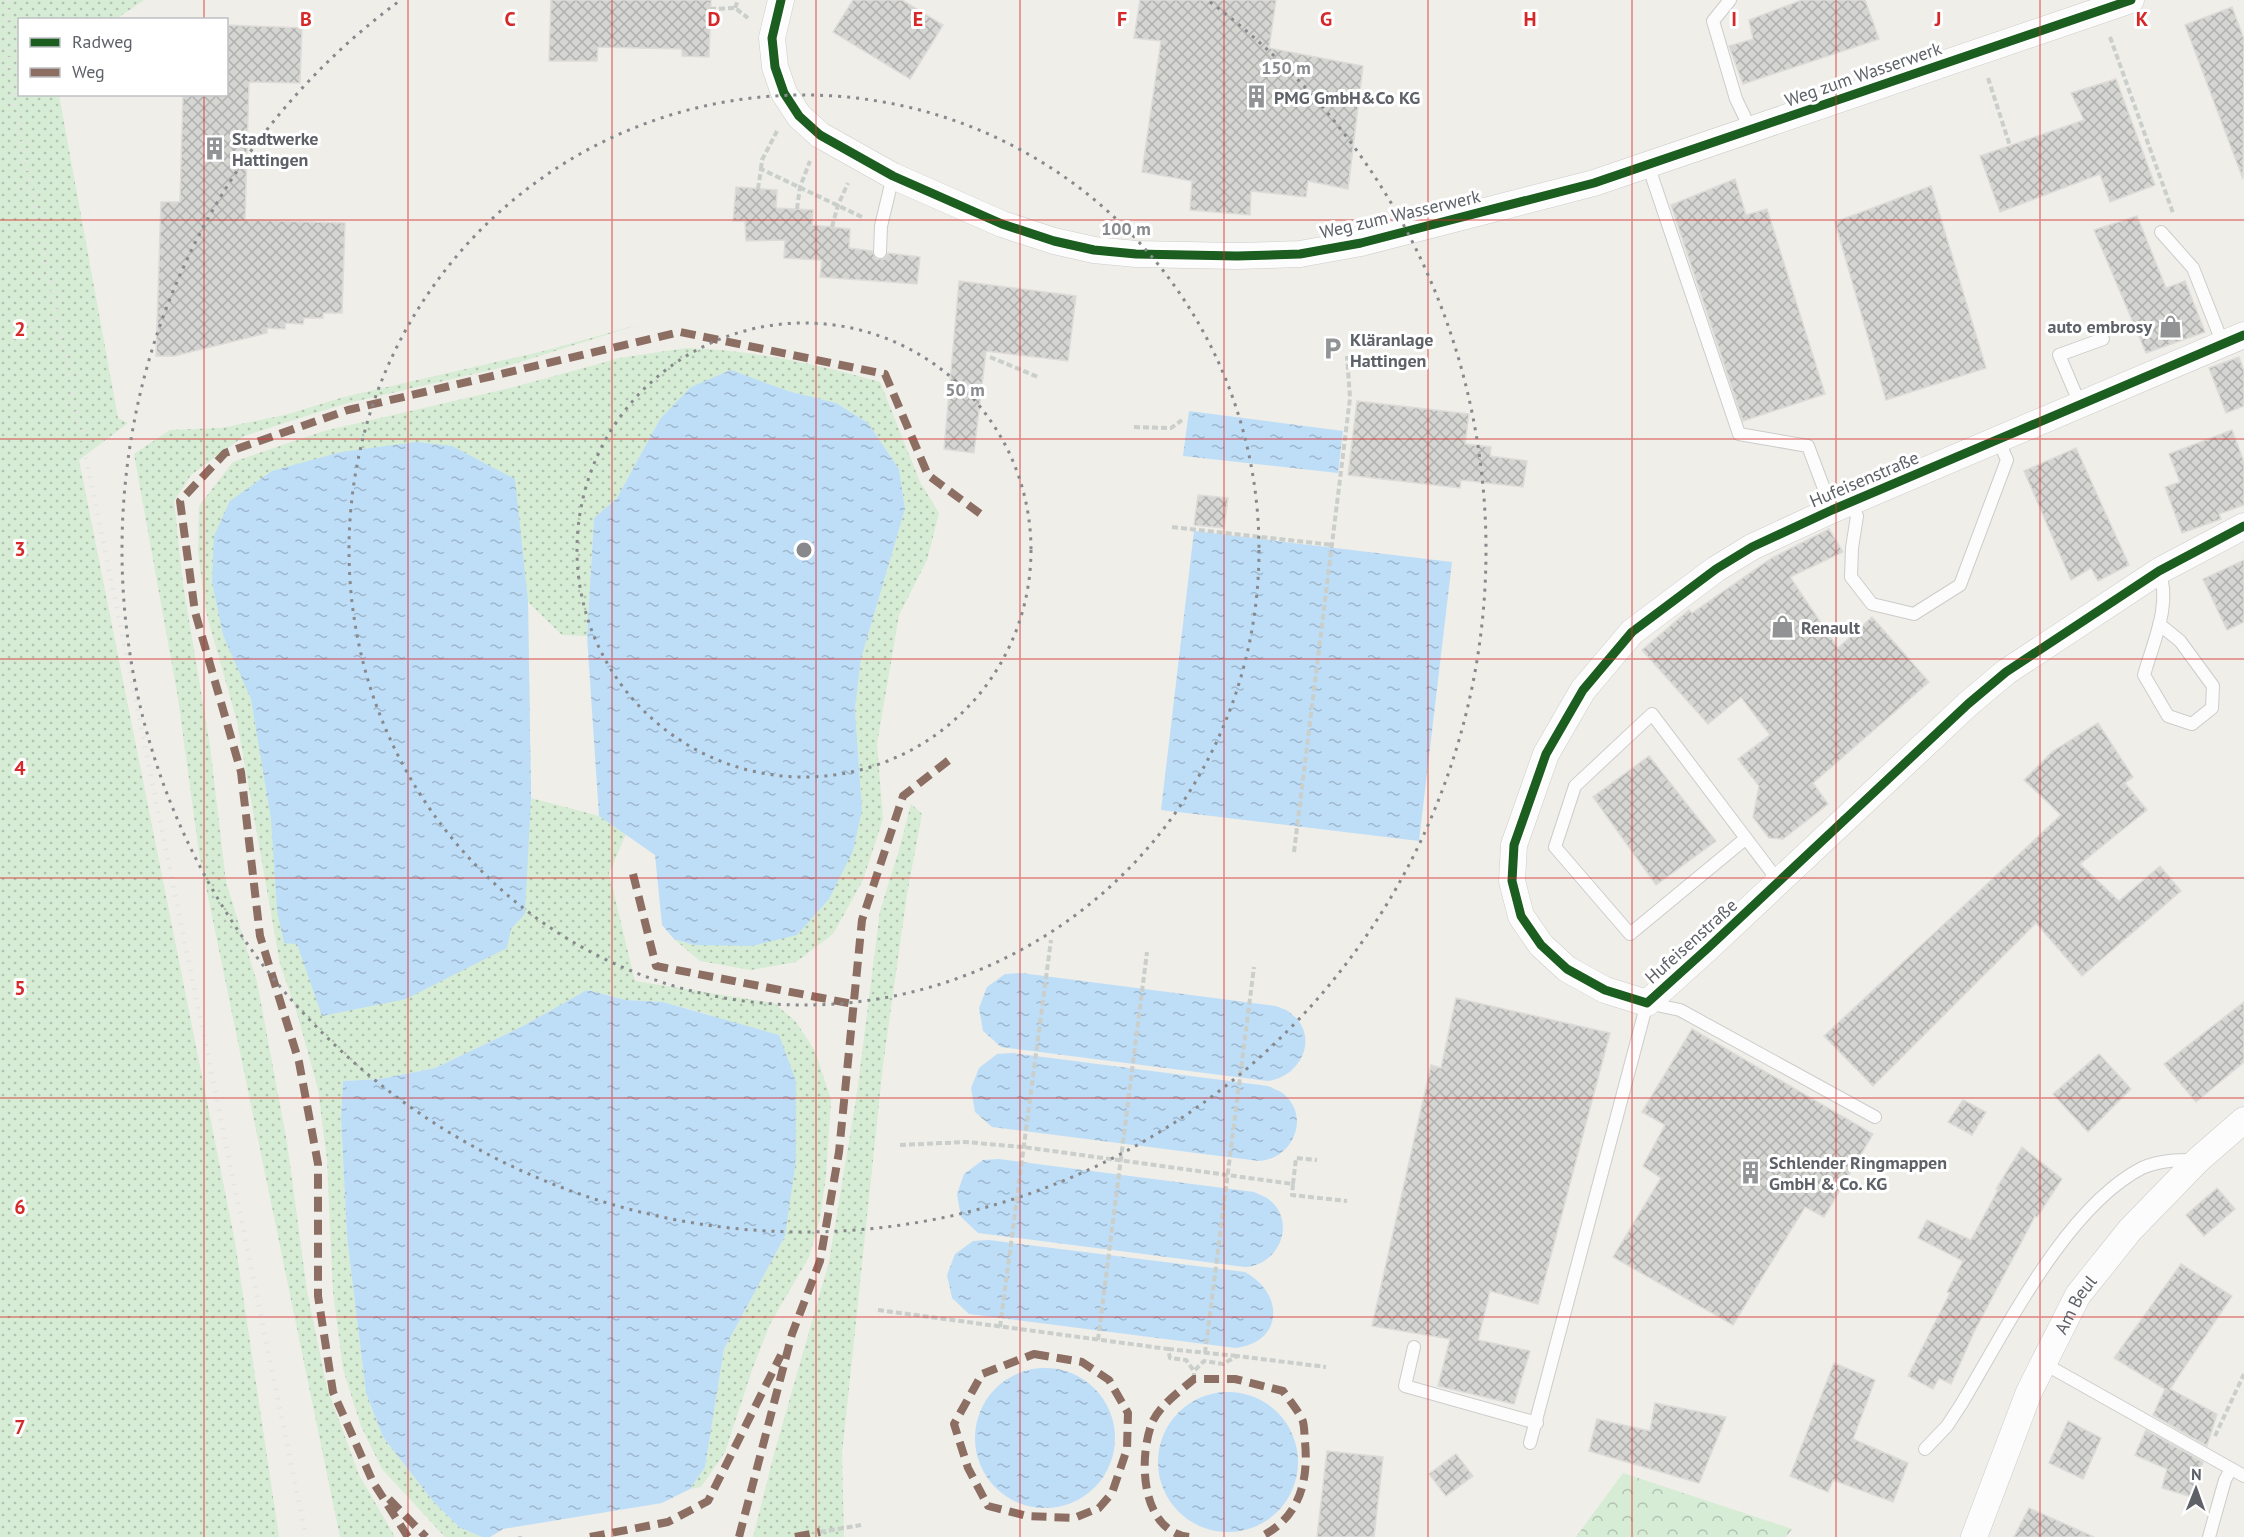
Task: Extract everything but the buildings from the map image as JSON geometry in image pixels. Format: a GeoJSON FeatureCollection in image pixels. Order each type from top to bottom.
{"type":"FeatureCollection","features":[{"type":"Feature","properties":{"kind":"street","name":"Weg zum Wasserwerk"},"geometry":{"type":"LineString","coordinates":[[778,1],[772,38],[775,67],[784,93],[799,116],[820,135],[860,158],[893,176],[1002,224],[1054,241],[1094,250],[1136,254],[1237,256],[1300,254],[1362,243],[1594,183],[2131,0]]}},
{"type":"Feature","properties":{"kind":"street","name":"Hufeisenstraße"},"geometry":{"type":"LineString","coordinates":[[2234,340],[1841,506],[1752,548],[1725,564],[1632,632],[1583,690],[1546,754],[1514,845],[1512,881],[1521,916],[1541,945],[1567,969],[1605,990],[1647,1003],[1709,948],[1968,704],[2006,672],[2159,571],[2244,526]]}},
{"type":"Feature","properties":{"kind":"street","name":"Am Beul"},"geometry":{"type":"LineString","coordinates":[[1974,1537],[2029,1392],[2078,1295],[2130,1230],[2198,1160],[2244,1120]]}},
{"type":"Feature","properties":{"kind":"lane"},"geometry":{"type":"LineString","coordinates":[[1730,0],[1713,21],[1736,99],[1751,130]]}},
{"type":"Feature","properties":{"kind":"lane"},"geometry":{"type":"LineString","coordinates":[[1648,165],[1739,434],[1808,446],[1841,506],[1857,516],[1851,576],[1872,604],[1914,614],[1960,585],[2007,460],[1998,440]]}},
{"type":"Feature","properties":{"kind":"lane"},"geometry":{"type":"LineString","coordinates":[[880,252],[881,226],[893,176]]}},
{"type":"Feature","properties":{"kind":"lane"},"geometry":{"type":"LineString","coordinates":[[2161,232],[2193,268],[2234,340]]}},
{"type":"Feature","properties":{"kind":"lane"},"geometry":{"type":"LineString","coordinates":[[2080,404],[2059,355],[2103,339]]}},
{"type":"Feature","properties":{"kind":"lane"},"geometry":{"type":"LineString","coordinates":[[2159,571],[2164,583],[2159,624],[2144,675],[2168,716],[2192,724],[2212,708],[2213,686],[2180,641],[2159,624]]}},
{"type":"Feature","properties":{"kind":"lane"},"geometry":{"type":"LineString","coordinates":[[1745,839],[1630,934],[1555,847],[1575,786],[1652,714],[1779,882]]}},
{"type":"Feature","properties":{"kind":"lane"},"geometry":{"type":"LineString","coordinates":[[1647,1003],[1680,1010],[1875,1117]]}},
{"type":"Feature","properties":{"kind":"lane","name":"Hufeisenstraße"},"geometry":{"type":"LineString","coordinates":[[1530,1443],[1647,1003]]}},
{"type":"Feature","properties":{"kind":"lane"},"geometry":{"type":"LineString","coordinates":[[1925,1449],[1947,1426],[1962,1403],[2046,1263],[2086,1215],[2108,1193],[2142,1168],[2167,1160],[2198,1160]]}},
{"type":"Feature","properties":{"kind":"lane"},"geometry":{"type":"LineString","coordinates":[[1414,1347],[1406,1386],[1536,1423]]}},
{"type":"Feature","properties":{"kind":"lane"},"geometry":{"type":"LineString","coordinates":[[2043,1363],[2244,1476]]}},
{"type":"Feature","properties":{"kind":"lane"},"geometry":{"type":"LineString","coordinates":[[2209,1537],[2225,1480],[2231,1469]]}},
{"type":"Feature","properties":{"kind":"path"},"geometry":{"type":"LineString","coordinates":[[735,8],[738,0]]}},
{"type":"Feature","properties":{"kind":"path"},"geometry":{"type":"LineString","coordinates":[[710,9],[735,8],[772,38]]}},
{"type":"Feature","properties":{"kind":"path"},"geometry":{"type":"LineString","coordinates":[[2101,11],[2173,214]]}},
{"type":"Feature","properties":{"kind":"path"},"geometry":{"type":"LineString","coordinates":[[1980,52],[2010,146]]}},
{"type":"Feature","properties":{"kind":"path"},"geometry":{"type":"LineString","coordinates":[[759,189],[762,160],[791,105]]}},
{"type":"Feature","properties":{"kind":"path"},"geometry":{"type":"LineString","coordinates":[[797,209],[800,187],[820,135]]}},
{"type":"Feature","properties":{"kind":"path"},"geometry":{"type":"LineString","coordinates":[[832,227],[838,205],[860,158]]}},
{"type":"Feature","properties":{"kind":"path"},"geometry":{"type":"LineString","coordinates":[[761,169],[881,226]]}},
{"type":"Feature","properties":{"kind":"path"},"geometry":{"type":"LineString","coordinates":[[1294,852],[1350,398],[1347,356]]}},
{"type":"Feature","properties":{"kind":"path"},"geometry":{"type":"LineString","coordinates":[[990,357],[1038,377]]}},
{"type":"Feature","properties":{"kind":"path"},"geometry":{"type":"LineString","coordinates":[[1134,427],[1171,428],[1182,420]]}},
{"type":"Feature","properties":{"kind":"path"},"geometry":{"type":"LineString","coordinates":[[1172,527],[1332,545]]}},
{"type":"Feature","properties":{"kind":"path"},"geometry":{"type":"LineString","coordinates":[[1000,1327],[1050,940]]}},
{"type":"Feature","properties":{"kind":"path"},"geometry":{"type":"LineString","coordinates":[[1098,1340],[1147,952]]}},
{"type":"Feature","properties":{"kind":"path"},"geometry":{"type":"LineString","coordinates":[[1205,1353],[1254,967]]}},
{"type":"Feature","properties":{"kind":"path"},"geometry":{"type":"LineString","coordinates":[[900,1145],[965,1142],[1023,1147],[1293,1184]]}},
{"type":"Feature","properties":{"kind":"path"},"geometry":{"type":"LineString","coordinates":[[1317,1160],[1296,1158],[1292,1195],[1347,1201]]}},
{"type":"Feature","properties":{"kind":"path"},"geometry":{"type":"LineString","coordinates":[[878,1310],[1168,1349],[1326,1367]]}},
{"type":"Feature","properties":{"kind":"path"},"geometry":{"type":"LineString","coordinates":[[1168,1349],[1170,1358],[1186,1360],[1194,1371],[1194,1379]]}},
{"type":"Feature","properties":{"kind":"path"},"geometry":{"type":"LineString","coordinates":[[1194,1371],[1204,1361],[1223,1364],[1237,1356]]}},
{"type":"Feature","properties":{"kind":"path"},"geometry":{"type":"LineString","coordinates":[[2220,1426],[2244,1374]]}},
{"type":"Feature","properties":{"kind":"path"},"geometry":{"type":"LineString","coordinates":[[820,1532],[861,1525]]}},
{"type":"Feature","properties":{"kind":"green space"},"geometry":{"type":"Polygon","coordinates":[[[0,0],[144,0],[117,18],[18,18],[18,96],[59,96],[118,418],[128,423],[79,460],[235,1242],[279,1537],[0,1537],[0,0]]]}},
{"type":"Feature","properties":{"kind":"green space"},"geometry":{"type":"Polygon","coordinates":[[[641,324],[504,367],[344,404],[244,436],[191,475],[174,501],[183,584],[210,746],[226,882],[257,982],[287,1142],[307,1291],[327,1388],[359,1475],[395,1537],[340,1537],[199,853],[178,698],[134,454],[170,430],[221,428],[285,415],[344,397],[544,351],[641,324]]]}},
{"type":"Feature","properties":{"kind":"green space"},"geometry":{"type":"Polygon","coordinates":[[[686,348],[784,359],[880,382],[920,482],[939,513],[927,560],[899,615],[877,744],[883,819],[863,880],[833,934],[796,962],[751,970],[700,961],[674,939],[694,945],[862,810],[855,709],[861,659],[905,509],[899,469],[868,423],[836,403],[788,391],[660,419],[617,498],[594,518],[587,636],[562,635],[528,602],[531,798],[599,816],[626,834],[609,873],[635,981],[774,1003],[796,1022],[815,1051],[831,1100],[826,1176],[820,1218],[809,1257],[770,1324],[725,1452],[701,1487],[690,1489],[705,1467],[724,1349],[785,1236],[711,1015],[663,1002],[626,1000],[588,990],[523,1026],[435,1068],[380,1079],[343,1081],[341,1117],[347,1237],[366,1393],[383,1437],[432,1500],[459,1527],[482,1537],[445,1537],[382,1469],[361,1426],[343,1369],[333,1292],[327,1160],[318,1089],[297,1013],[280,964],[237,721],[206,612],[198,552],[199,506],[233,462],[324,431],[514,387],[620,358],[686,348]]]}},
{"type":"Feature","properties":{"kind":"green space"},"geometry":{"type":"Polygon","coordinates":[[[911,804],[922,814],[907,894],[883,1065],[842,1454],[844,1537],[753,1537],[774,1454],[829,1262],[857,1093],[880,911],[911,804]]]}},
{"type":"Feature","properties":{"kind":"green space"},"geometry":{"type":"Polygon","coordinates":[[[1623,1473],[1792,1529],[1786,1537],[1576,1537],[1623,1473]]]}},
{"type":"Feature","properties":{"kind":"water"},"geometry":{"type":"Polygon","coordinates":[[[731,370],[788,391],[836,403],[868,423],[899,469],[905,509],[861,659],[855,709],[862,810],[853,851],[829,899],[797,935],[752,946],[694,945],[674,939],[662,925],[655,855],[599,816],[587,636],[594,518],[617,498],[660,419],[691,387],[731,370]]]}},
{"type":"Feature","properties":{"kind":"water"},"geometry":{"type":"Polygon","coordinates":[[[1189,411],[1343,431],[1338,473],[1183,456],[1189,411]]]}},
{"type":"Feature","properties":{"kind":"water"},"geometry":{"type":"Polygon","coordinates":[[[416,442],[452,446],[515,479],[528,601],[531,798],[525,914],[511,929],[507,948],[406,999],[322,1016],[297,944],[284,943],[277,910],[271,819],[251,699],[223,635],[212,581],[214,536],[230,501],[272,471],[341,452],[416,442]]]}},
{"type":"Feature","properties":{"kind":"water"},"geometry":{"type":"Polygon","coordinates":[[[1194,531],[1452,562],[1419,841],[1161,810],[1194,531]]]}},
{"type":"Feature","properties":{"kind":"water"},"geometry":{"type":"Polygon","coordinates":[[[1021,973],[1276,1006],[1288,1011],[1299,1021],[1304,1032],[1303,1053],[1290,1072],[1268,1081],[1001,1047],[983,1031],[979,1008],[987,987],[1005,974],[1021,973]]]}},
{"type":"Feature","properties":{"kind":"water"},"geometry":{"type":"Polygon","coordinates":[[[587,990],[626,1000],[663,1002],[779,1035],[796,1081],[796,1160],[785,1236],[724,1349],[705,1467],[690,1489],[662,1503],[503,1529],[490,1537],[482,1537],[459,1527],[432,1500],[383,1437],[366,1393],[347,1237],[341,1117],[343,1081],[380,1079],[435,1068],[523,1026],[587,990]]]}},
{"type":"Feature","properties":{"kind":"water"},"geometry":{"type":"Polygon","coordinates":[[[1013,1053],[1268,1086],[1281,1092],[1290,1101],[1296,1112],[1295,1134],[1290,1144],[1282,1152],[1259,1161],[992,1127],[975,1112],[971,1088],[979,1068],[997,1054],[1013,1053]]]}},
{"type":"Feature","properties":{"kind":"water"},"geometry":{"type":"Polygon","coordinates":[[[999,1159],[1254,1192],[1267,1198],[1276,1207],[1282,1218],[1281,1240],[1276,1250],[1268,1258],[1245,1267],[978,1233],[961,1217],[957,1194],[964,1174],[983,1160],[999,1159]]]}},
{"type":"Feature","properties":{"kind":"water"},"geometry":{"type":"Polygon","coordinates":[[[989,1240],[1245,1272],[1258,1281],[1267,1292],[1272,1304],[1273,1316],[1270,1327],[1263,1337],[1252,1344],[1236,1348],[969,1314],[952,1298],[947,1275],[955,1254],[973,1241],[989,1240]]]}},
{"type":"Feature","properties":{"kind":"water"},"geometry":{"type":"Polygon","coordinates":[[[1045,1368],[1072,1373],[1095,1388],[1110,1411],[1115,1438],[1110,1465],[1095,1488],[1072,1503],[1045,1508],[1018,1503],[995,1488],[980,1465],[975,1438],[980,1411],[995,1388],[1018,1373],[1045,1368]]]}},
{"type":"Feature","properties":{"kind":"water"},"geometry":{"type":"Polygon","coordinates":[[[1228,1392],[1255,1397],[1278,1412],[1293,1435],[1298,1462],[1293,1489],[1278,1512],[1255,1527],[1228,1532],[1201,1527],[1178,1512],[1163,1489],[1158,1462],[1163,1435],[1178,1412],[1201,1397],[1228,1392]]]}},
{"type":"Feature","properties":{"kind":"railway"},"geometry":{"type":"LineString","coordinates":[[8,0],[7,47],[14,104],[306,1537]]}},
{"type":"Feature","properties":{"kind":"marked path"},"geometry":{"type":"LineString","coordinates":[[408,1537],[373,1482],[333,1392],[318,1296],[318,1164],[299,1062],[260,936],[241,772],[195,612],[180,501],[225,453],[348,410],[680,332],[885,374],[928,475],[986,518]]}},
{"type":"Feature","properties":{"kind":"marked path"},"geometry":{"type":"LineString","coordinates":[[739,1537],[792,1334],[820,1261],[839,1152],[862,920],[903,796],[949,760]]}},
{"type":"Feature","properties":{"kind":"marked path"},"geometry":{"type":"LineString","coordinates":[[633,874],[656,966],[853,1004]]}},
{"type":"Feature","properties":{"kind":"marked path"},"geometry":{"type":"LineString","coordinates":[[1034,1354],[1082,1362],[1109,1380],[1128,1413],[1127,1449],[1112,1493],[1099,1508],[1074,1518],[1027,1516],[988,1506],[968,1468],[954,1424],[982,1374],[1034,1354]]}},
{"type":"Feature","properties":{"kind":"marked path"},"geometry":{"type":"LineString","coordinates":[[590,1537],[668,1522],[708,1501],[781,1355]]}},
{"type":"Feature","properties":{"kind":"marked path"},"geometry":{"type":"LineString","coordinates":[[1189,1537],[1173,1532],[1161,1522],[1153,1508],[1147,1491],[1145,1455],[1155,1417],[1170,1399],[1194,1379],[1235,1379],[1283,1391],[1302,1419],[1306,1457],[1303,1485],[1292,1510],[1284,1520],[1260,1537]]}},
{"type":"Feature","properties":{"kind":"marked path"},"geometry":{"type":"LineString","coordinates":[[389,1499],[426,1537]]}},
{"type":"Feature","properties":{"kind":"marked path"},"geometry":{"type":"LineString","coordinates":[[795,1537],[820,1532]]}},
{"type":"Feature","properties":{"kind":"cycle path"},"geometry":{"type":"LineString","coordinates":[[781,0],[772,38],[775,67],[784,93],[799,116],[820,135],[893,176],[1002,224],[1054,241],[1094,250],[1136,254],[1237,256],[1300,254],[1361,243],[1594,183],[2131,0]]}},
{"type":"Feature","properties":{"kind":"cycle path"},"geometry":{"type":"LineString","coordinates":[[2244,335],[1832,510],[1752,547],[1716,569],[1632,632],[1583,690],[1546,754],[1514,845],[1512,881],[1521,916],[1541,945],[1567,969],[1605,990],[1647,1003],[1968,704],[2006,672],[2159,571],[2244,526]]}},
{"type":"Feature","properties":{"kind":"place","name":"PMG GmbH&Co KG"},"geometry":{"type":"Point","coordinates":[1256,97]}},
{"type":"Feature","properties":{"kind":"place","name":"Stadtwerke Hattingen"},"geometry":{"type":"Point","coordinates":[214,148]}},
{"type":"Feature","properties":{"kind":"place","name":"auto embrosy"},"geometry":{"type":"Point","coordinates":[2170,326]}},
{"type":"Feature","properties":{"kind":"place","name":"Kläranlage Hattingen"},"geometry":{"type":"Point","coordinates":[1332,349]}},
{"type":"Feature","properties":{"kind":"place","name":"Renault"},"geometry":{"type":"Point","coordinates":[1783,627]}},
{"type":"Feature","properties":{"kind":"place","name":"Schlender Ringmappen GmbH & Co. KG"},"geometry":{"type":"Point","coordinates":[1751,1172]}}]}
